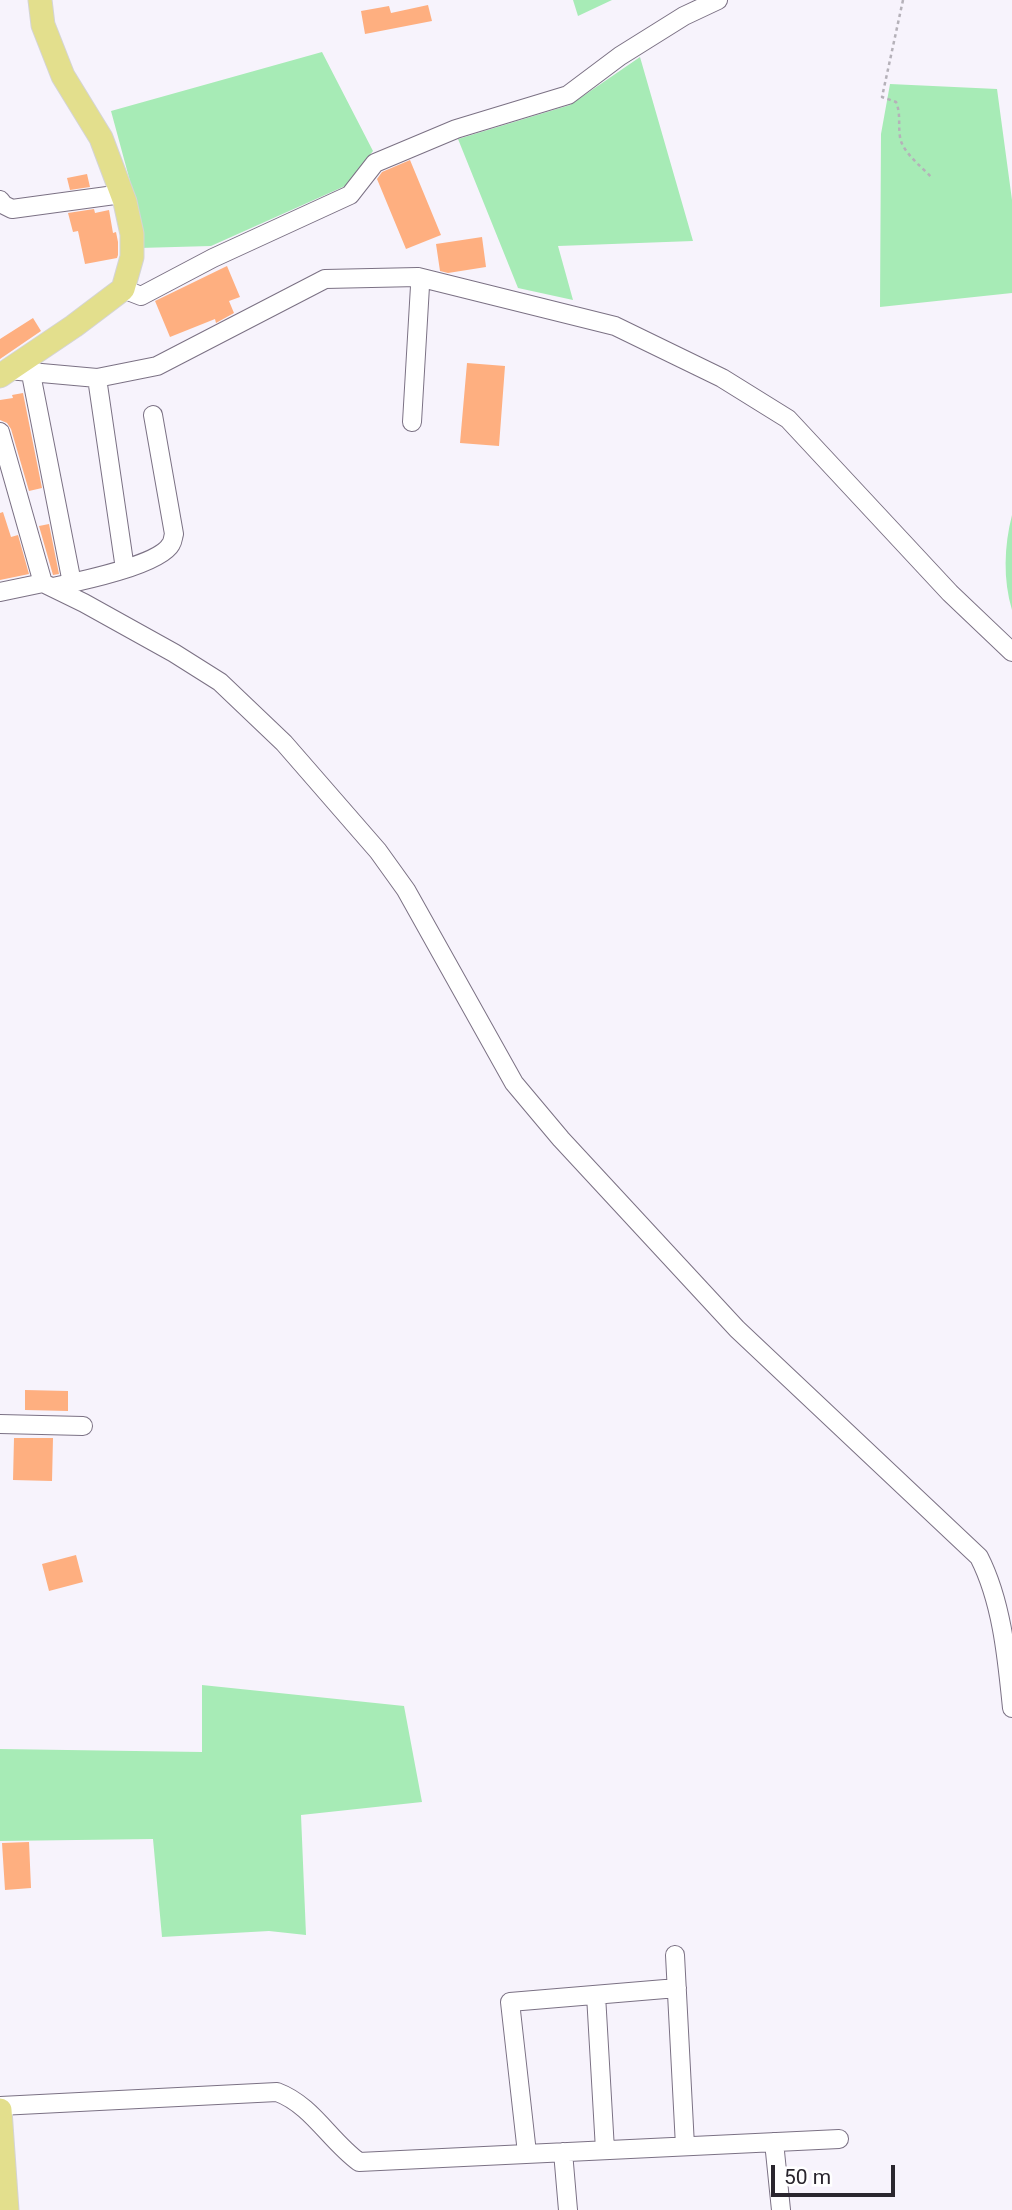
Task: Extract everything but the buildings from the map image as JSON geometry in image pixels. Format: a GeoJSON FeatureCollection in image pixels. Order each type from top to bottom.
{"type":"FeatureCollection","features":[{"type":"Feature","properties":{"kind":"main road"},"geometry":{"type":"LineString","coordinates":[[4,373],[123,289],[132,257],[132,234],[122,194],[101,138],[63,76],[43,25],[40,0]]}},
{"type":"Feature","properties":{"kind":"main road"},"geometry":{"type":"LineString","coordinates":[[0,2108],[7,2210]]}},
{"type":"Feature","properties":{"kind":"street"},"geometry":{"type":"LineString","coordinates":[[123,289],[141,296],[213,258],[350,195],[375,163],[456,129],[568,95],[620,56],[684,16],[718,0]]}},
{"type":"Feature","properties":{"kind":"street"},"geometry":{"type":"LineString","coordinates":[[0,201],[12,209],[122,194]]}},
{"type":"Feature","properties":{"kind":"street"},"geometry":{"type":"LineString","coordinates":[[412,422],[420,286],[418,277]]}},
{"type":"Feature","properties":{"kind":"street"},"geometry":{"type":"LineString","coordinates":[[4,373],[97,378],[157,366],[325,279],[418,277],[615,326],[722,378],[788,419],[950,593],[1012,652]]}},
{"type":"Feature","properties":{"kind":"street"},"geometry":{"type":"LineString","coordinates":[[31,373],[72,583]]}},
{"type":"Feature","properties":{"kind":"street"},"geometry":{"type":"LineString","coordinates":[[97,378],[125,569]]}},
{"type":"Feature","properties":{"kind":"street"},"geometry":{"type":"LineString","coordinates":[[0,592],[72,583],[125,569],[162,554],[171,545],[174,534],[153,415]]}},
{"type":"Feature","properties":{"kind":"street"},"geometry":{"type":"LineString","coordinates":[[0,432],[5,468],[48,585],[174,653],[220,682],[284,743],[378,851],[406,890],[514,1083],[561,1139],[737,1329],[979,1556],[988,1575],[1010,1659],[1012,1708]]}},
{"type":"Feature","properties":{"kind":"street"},"geometry":{"type":"LineString","coordinates":[[0,1424],[83,1426]]}},
{"type":"Feature","properties":{"kind":"street"},"geometry":{"type":"LineString","coordinates":[[675,1955],[685,2146]]}},
{"type":"Feature","properties":{"kind":"street"},"geometry":{"type":"LineString","coordinates":[[527,2153],[510,2002],[677,1988]]}},
{"type":"Feature","properties":{"kind":"street"},"geometry":{"type":"LineString","coordinates":[[596,1995],[605,2150]]}},
{"type":"Feature","properties":{"kind":"street"},"geometry":{"type":"LineString","coordinates":[[0,2108],[277,2092],[290,2097],[308,2110],[359,2162],[839,2139]]}},
{"type":"Feature","properties":{"kind":"street"},"geometry":{"type":"LineString","coordinates":[[774,2142],[781,2210]]}},
{"type":"Feature","properties":{"kind":"street"},"geometry":{"type":"LineString","coordinates":[[563,2151],[568,2210]]}},
{"type":"Feature","properties":{"kind":"path"},"geometry":{"type":"LineString","coordinates":[[903,0],[882,97],[896,102],[900,112],[900,138],[903,146],[932,178]]}},
{"type":"Feature","properties":{"kind":"green space"},"geometry":{"type":"Polygon","coordinates":[[[573,0],[612,0],[578,16],[573,0]]]}},
{"type":"Feature","properties":{"kind":"green space"},"geometry":{"type":"Polygon","coordinates":[[[322,52],[373,151],[345,186],[211,246],[139,248],[137,207],[111,111],[322,52]]]}},
{"type":"Feature","properties":{"kind":"green space"},"geometry":{"type":"Polygon","coordinates":[[[640,57],[693,241],[558,246],[573,300],[518,288],[458,139],[570,105],[640,57]]]}},
{"type":"Feature","properties":{"kind":"green space"},"geometry":{"type":"Polygon","coordinates":[[[890,84],[997,89],[1012,200],[1012,293],[880,307],[881,134],[890,84]]]}},
{"type":"Feature","properties":{"kind":"green space"},"geometry":{"type":"Polygon","coordinates":[[[1012,515],[1012,610],[1006,563],[1012,515]]]}},
{"type":"Feature","properties":{"kind":"green space"},"geometry":{"type":"Polygon","coordinates":[[[202,1685],[404,1706],[422,1802],[301,1815],[306,1935],[269,1931],[162,1937],[153,1839],[0,1841],[0,1749],[202,1752],[202,1685]]]}}]}
